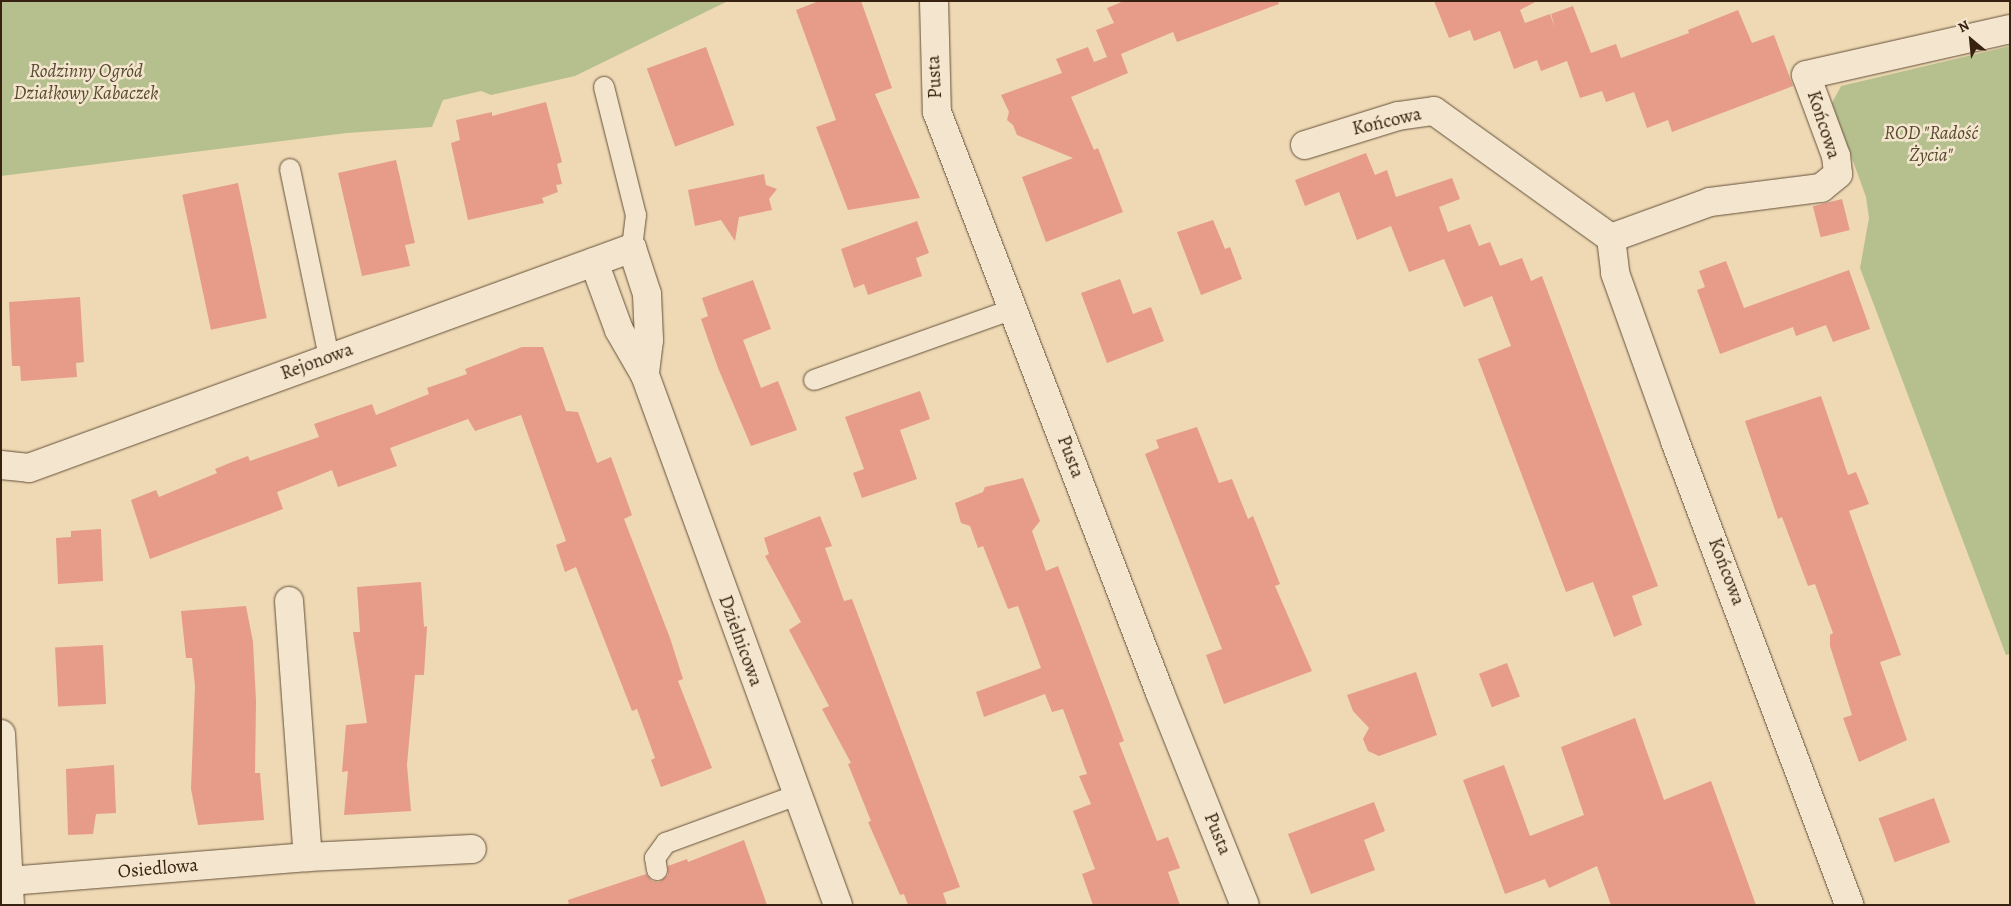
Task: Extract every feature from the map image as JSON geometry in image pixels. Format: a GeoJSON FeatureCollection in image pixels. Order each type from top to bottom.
{"type":"FeatureCollection","features":[{"type":"Feature","properties":{"kind":"street","name":"Pusta"},"geometry":{"type":"LineString","coordinates":[[934,1],[937,112],[1245,905]]}},
{"type":"Feature","properties":{"kind":"street","name":"Końcowa"},"geometry":{"type":"LineString","coordinates":[[1611,238],[1710,202],[1821,188],[1838,174],[1836,156],[1806,75],[2010,29]]}},
{"type":"Feature","properties":{"kind":"street","name":"Końcowa"},"geometry":{"type":"LineString","coordinates":[[1305,145],[1398,116],[1434,111],[1611,238],[1615,274],[1668,423],[1849,905]]}},
{"type":"Feature","properties":{"kind":"street","name":"Rejonowa"},"geometry":{"type":"LineString","coordinates":[[1,465],[29,468],[632,248]]}},
{"type":"Feature","properties":{"kind":"street","name":"Dzielnicowa"},"geometry":{"type":"LineString","coordinates":[[632,248],[648,294],[649,340],[645,375]]}},
{"type":"Feature","properties":{"kind":"street","name":"Dzielnicowa"},"geometry":{"type":"LineString","coordinates":[[594,262],[619,330],[645,375],[838,905]]}},
{"type":"Feature","properties":{"kind":"street"},"geometry":{"type":"LineString","coordinates":[[289,601],[308,857]]}},
{"type":"Feature","properties":{"kind":"street","name":"Osiedlowa"},"geometry":{"type":"LineString","coordinates":[[1,734],[9,893],[308,857],[472,849]]}},
{"type":"Feature","properties":{"kind":"lane"},"geometry":{"type":"LineString","coordinates":[[604,87],[636,215],[632,248]]}},
{"type":"Feature","properties":{"kind":"lane"},"geometry":{"type":"LineString","coordinates":[[290,169],[329,358]]}},
{"type":"Feature","properties":{"kind":"lane"},"geometry":{"type":"LineString","coordinates":[[814,380],[1013,309]]}},
{"type":"Feature","properties":{"kind":"lane"},"geometry":{"type":"LineString","coordinates":[[657,870],[655,858],[671,840],[797,795]]}},
{"type":"Feature","properties":{"kind":"green space","name":"Rodzinny Ogród Działkowy Kabaczek"},"geometry":{"type":"Polygon","coordinates":[[[1,1],[728,1],[575,76],[491,95],[481,91],[443,100],[432,127],[347,133],[1,176],[1,1]]]}},
{"type":"Feature","properties":{"kind":"green space","name":"ROD \"Radość Życia\""},"geometry":{"type":"Polygon","coordinates":[[[2010,46],[2010,654],[2006,655],[1860,268],[1869,218],[1866,197],[1832,103],[1841,86],[2010,46]]]}},
{"type":"Feature","properties":{"kind":"building"},"geometry":{"type":"Polygon","coordinates":[[[819,1],[861,1],[892,88],[875,94],[920,198],[848,210],[816,127],[836,120],[796,10],[819,1]]]}},
{"type":"Feature","properties":{"kind":"building"},"geometry":{"type":"Polygon","coordinates":[[[1124,1],[1278,1],[1279,4],[1177,42],[1173,32],[1121,54],[1128,73],[1071,97],[1094,150],[1098,148],[1123,212],[1046,242],[1022,177],[1073,158],[1017,135],[1013,125],[1007,120],[1009,112],[1001,95],[1062,73],[1056,59],[1088,47],[1094,62],[1107,57],[1096,30],[1114,23],[1107,8],[1124,1]]]}},
{"type":"Feature","properties":{"kind":"building"},"geometry":{"type":"Polygon","coordinates":[[[1434,1],[1537,1],[1520,10],[1525,23],[1550,14],[1555,28],[1551,14],[1573,6],[1591,53],[1616,44],[1621,58],[1689,33],[1688,30],[1738,10],[1752,43],[1774,35],[1793,86],[1672,132],[1668,120],[1647,128],[1634,92],[1606,102],[1602,91],[1580,98],[1567,61],[1541,71],[1537,60],[1514,69],[1500,31],[1474,41],[1470,30],[1449,38],[1434,1]]]}},
{"type":"Feature","properties":{"kind":"building"},"geometry":{"type":"Polygon","coordinates":[[[706,47],[734,125],[675,147],[647,69],[706,47]]]}},
{"type":"Feature","properties":{"kind":"building"},"geometry":{"type":"Polygon","coordinates":[[[546,102],[562,162],[557,164],[562,184],[556,185],[558,192],[542,198],[544,203],[468,220],[451,143],[460,140],[456,120],[492,112],[492,116],[546,102]]]}},
{"type":"Feature","properties":{"kind":"building"},"geometry":{"type":"Polygon","coordinates":[[[1366,153],[1375,175],[1387,170],[1396,197],[1452,178],[1460,199],[1439,207],[1448,232],[1470,224],[1479,246],[1490,242],[1500,266],[1522,258],[1531,281],[1542,276],[1658,586],[1632,596],[1642,625],[1614,637],[1593,582],[1566,592],[1478,359],[1511,346],[1492,296],[1464,307],[1444,259],[1409,272],[1391,226],[1357,240],[1339,192],[1305,206],[1295,180],[1366,153]]]}},
{"type":"Feature","properties":{"kind":"building"},"geometry":{"type":"Polygon","coordinates":[[[396,160],[415,243],[405,245],[410,266],[362,276],[338,173],[396,160]]]}},
{"type":"Feature","properties":{"kind":"building"},"geometry":{"type":"Polygon","coordinates":[[[764,174],[766,185],[777,189],[769,199],[772,210],[739,217],[735,241],[721,220],[695,226],[688,190],[764,174]]]}},
{"type":"Feature","properties":{"kind":"building"},"geometry":{"type":"Polygon","coordinates":[[[238,183],[267,318],[211,330],[182,195],[238,183]]]}},
{"type":"Feature","properties":{"kind":"building"},"geometry":{"type":"Polygon","coordinates":[[[1842,199],[1850,230],[1821,237],[1813,206],[1842,199]]]}},
{"type":"Feature","properties":{"kind":"building"},"geometry":{"type":"Polygon","coordinates":[[[1213,220],[1225,249],[1230,247],[1242,279],[1201,295],[1177,232],[1213,220]]]}},
{"type":"Feature","properties":{"kind":"building"},"geometry":{"type":"Polygon","coordinates":[[[917,221],[929,253],[916,258],[922,276],[868,295],[864,284],[854,288],[841,249],[917,221]]]}},
{"type":"Feature","properties":{"kind":"building"},"geometry":{"type":"Polygon","coordinates":[[[1726,261],[1744,308],[1849,270],[1870,329],[1833,342],[1826,325],[1796,336],[1793,327],[1720,354],[1697,290],[1705,287],[1699,271],[1726,261]]]}},
{"type":"Feature","properties":{"kind":"building"},"geometry":{"type":"Polygon","coordinates":[[[1120,279],[1133,314],[1151,307],[1164,341],[1107,363],[1081,293],[1120,279]]]}},
{"type":"Feature","properties":{"kind":"building"},"geometry":{"type":"Polygon","coordinates":[[[753,280],[771,329],[743,340],[761,388],[778,381],[797,430],[751,446],[718,368],[701,319],[708,316],[702,298],[753,280]]]}},
{"type":"Feature","properties":{"kind":"building"},"geometry":{"type":"Polygon","coordinates":[[[80,297],[84,362],[76,363],[77,377],[21,381],[20,366],[12,366],[9,302],[80,297]]]}},
{"type":"Feature","properties":{"kind":"building"},"geometry":{"type":"Polygon","coordinates":[[[522,347],[543,347],[566,411],[578,412],[597,463],[611,457],[632,515],[624,519],[670,638],[683,679],[678,681],[712,768],[661,787],[651,760],[655,758],[637,709],[632,711],[576,567],[565,572],[556,545],[566,541],[521,415],[475,431],[468,419],[390,448],[397,466],[338,487],[332,470],[277,492],[283,509],[150,559],[131,500],[156,490],[159,497],[217,473],[215,469],[248,456],[250,461],[319,437],[314,424],[372,404],[376,415],[429,394],[427,388],[467,374],[465,369],[522,347]]]}},
{"type":"Feature","properties":{"kind":"building"},"geometry":{"type":"Polygon","coordinates":[[[920,391],[930,419],[900,430],[917,479],[862,498],[853,473],[864,469],[845,417],[920,391]]]}},
{"type":"Feature","properties":{"kind":"building"},"geometry":{"type":"Polygon","coordinates":[[[1821,396],[1848,475],[1856,472],[1869,504],[1849,511],[1901,655],[1880,662],[1907,740],[1859,762],[1843,718],[1852,715],[1830,646],[1830,635],[1833,633],[1815,584],[1808,586],[1782,517],[1778,519],[1745,421],[1821,396]]]}},
{"type":"Feature","properties":{"kind":"building"},"geometry":{"type":"Polygon","coordinates":[[[1197,427],[1219,483],[1232,479],[1248,519],[1253,516],[1280,584],[1275,586],[1312,671],[1224,704],[1206,655],[1222,649],[1145,454],[1159,448],[1156,440],[1197,427]]]}},
{"type":"Feature","properties":{"kind":"building"},"geometry":{"type":"Polygon","coordinates":[[[1023,478],[1040,521],[1032,531],[1046,571],[1058,566],[1124,741],[1119,743],[1157,841],[1168,837],[1180,868],[1168,872],[1180,905],[1093,905],[1082,874],[1095,869],[1073,811],[1091,804],[1079,776],[1087,774],[1063,709],[1052,712],[1045,694],[984,717],[976,692],[1041,668],[1018,606],[1008,609],[983,546],[978,548],[970,526],[961,523],[955,503],[983,492],[985,487],[1023,478]]]}},
{"type":"Feature","properties":{"kind":"building"},"geometry":{"type":"Polygon","coordinates":[[[820,516],[832,546],[825,548],[844,601],[852,599],[960,887],[943,893],[947,905],[908,905],[904,894],[900,895],[868,822],[871,821],[848,764],[851,763],[822,709],[829,706],[789,630],[801,622],[765,556],[769,554],[764,538],[820,516]]]}},
{"type":"Feature","properties":{"kind":"building"},"geometry":{"type":"Polygon","coordinates":[[[101,529],[103,581],[58,584],[56,538],[71,537],[71,531],[101,529]]]}},
{"type":"Feature","properties":{"kind":"building"},"geometry":{"type":"Polygon","coordinates":[[[421,582],[424,627],[427,626],[424,675],[415,675],[407,765],[411,811],[344,815],[348,771],[342,772],[346,725],[367,723],[353,632],[360,632],[357,587],[421,582]]]}},
{"type":"Feature","properties":{"kind":"building"},"geometry":{"type":"Polygon","coordinates":[[[246,606],[253,642],[256,701],[255,773],[260,773],[264,820],[198,825],[191,789],[195,686],[192,658],[186,658],[181,611],[246,606]]]}},
{"type":"Feature","properties":{"kind":"building"},"geometry":{"type":"Polygon","coordinates":[[[103,645],[106,704],[58,706],[55,648],[103,645]]]}},
{"type":"Feature","properties":{"kind":"building"},"geometry":{"type":"Polygon","coordinates":[[[1507,663],[1520,697],[1492,707],[1479,674],[1507,663]]]}},
{"type":"Feature","properties":{"kind":"building"},"geometry":{"type":"Polygon","coordinates":[[[1416,672],[1437,735],[1379,756],[1368,751],[1363,739],[1369,728],[1353,711],[1347,695],[1416,672]]]}},
{"type":"Feature","properties":{"kind":"building"},"geometry":{"type":"Polygon","coordinates":[[[1635,718],[1664,800],[1711,781],[1756,905],[1611,905],[1597,866],[1549,888],[1545,879],[1505,894],[1463,780],[1504,765],[1530,836],[1584,815],[1561,747],[1635,718]]]}},
{"type":"Feature","properties":{"kind":"building"},"geometry":{"type":"Polygon","coordinates":[[[114,765],[116,813],[96,814],[93,834],[68,835],[66,769],[114,765]]]}},
{"type":"Feature","properties":{"kind":"building"},"geometry":{"type":"Polygon","coordinates":[[[1934,798],[1950,842],[1895,862],[1879,818],[1934,798]]]}},
{"type":"Feature","properties":{"kind":"building"},"geometry":{"type":"Polygon","coordinates":[[[1374,802],[1385,831],[1364,840],[1375,870],[1311,894],[1288,834],[1374,802]]]}},
{"type":"Feature","properties":{"kind":"building"},"geometry":{"type":"Polygon","coordinates":[[[744,840],[767,905],[569,905],[568,900],[646,874],[652,881],[659,882],[668,875],[668,866],[687,859],[688,862],[744,840]]]}}]}
